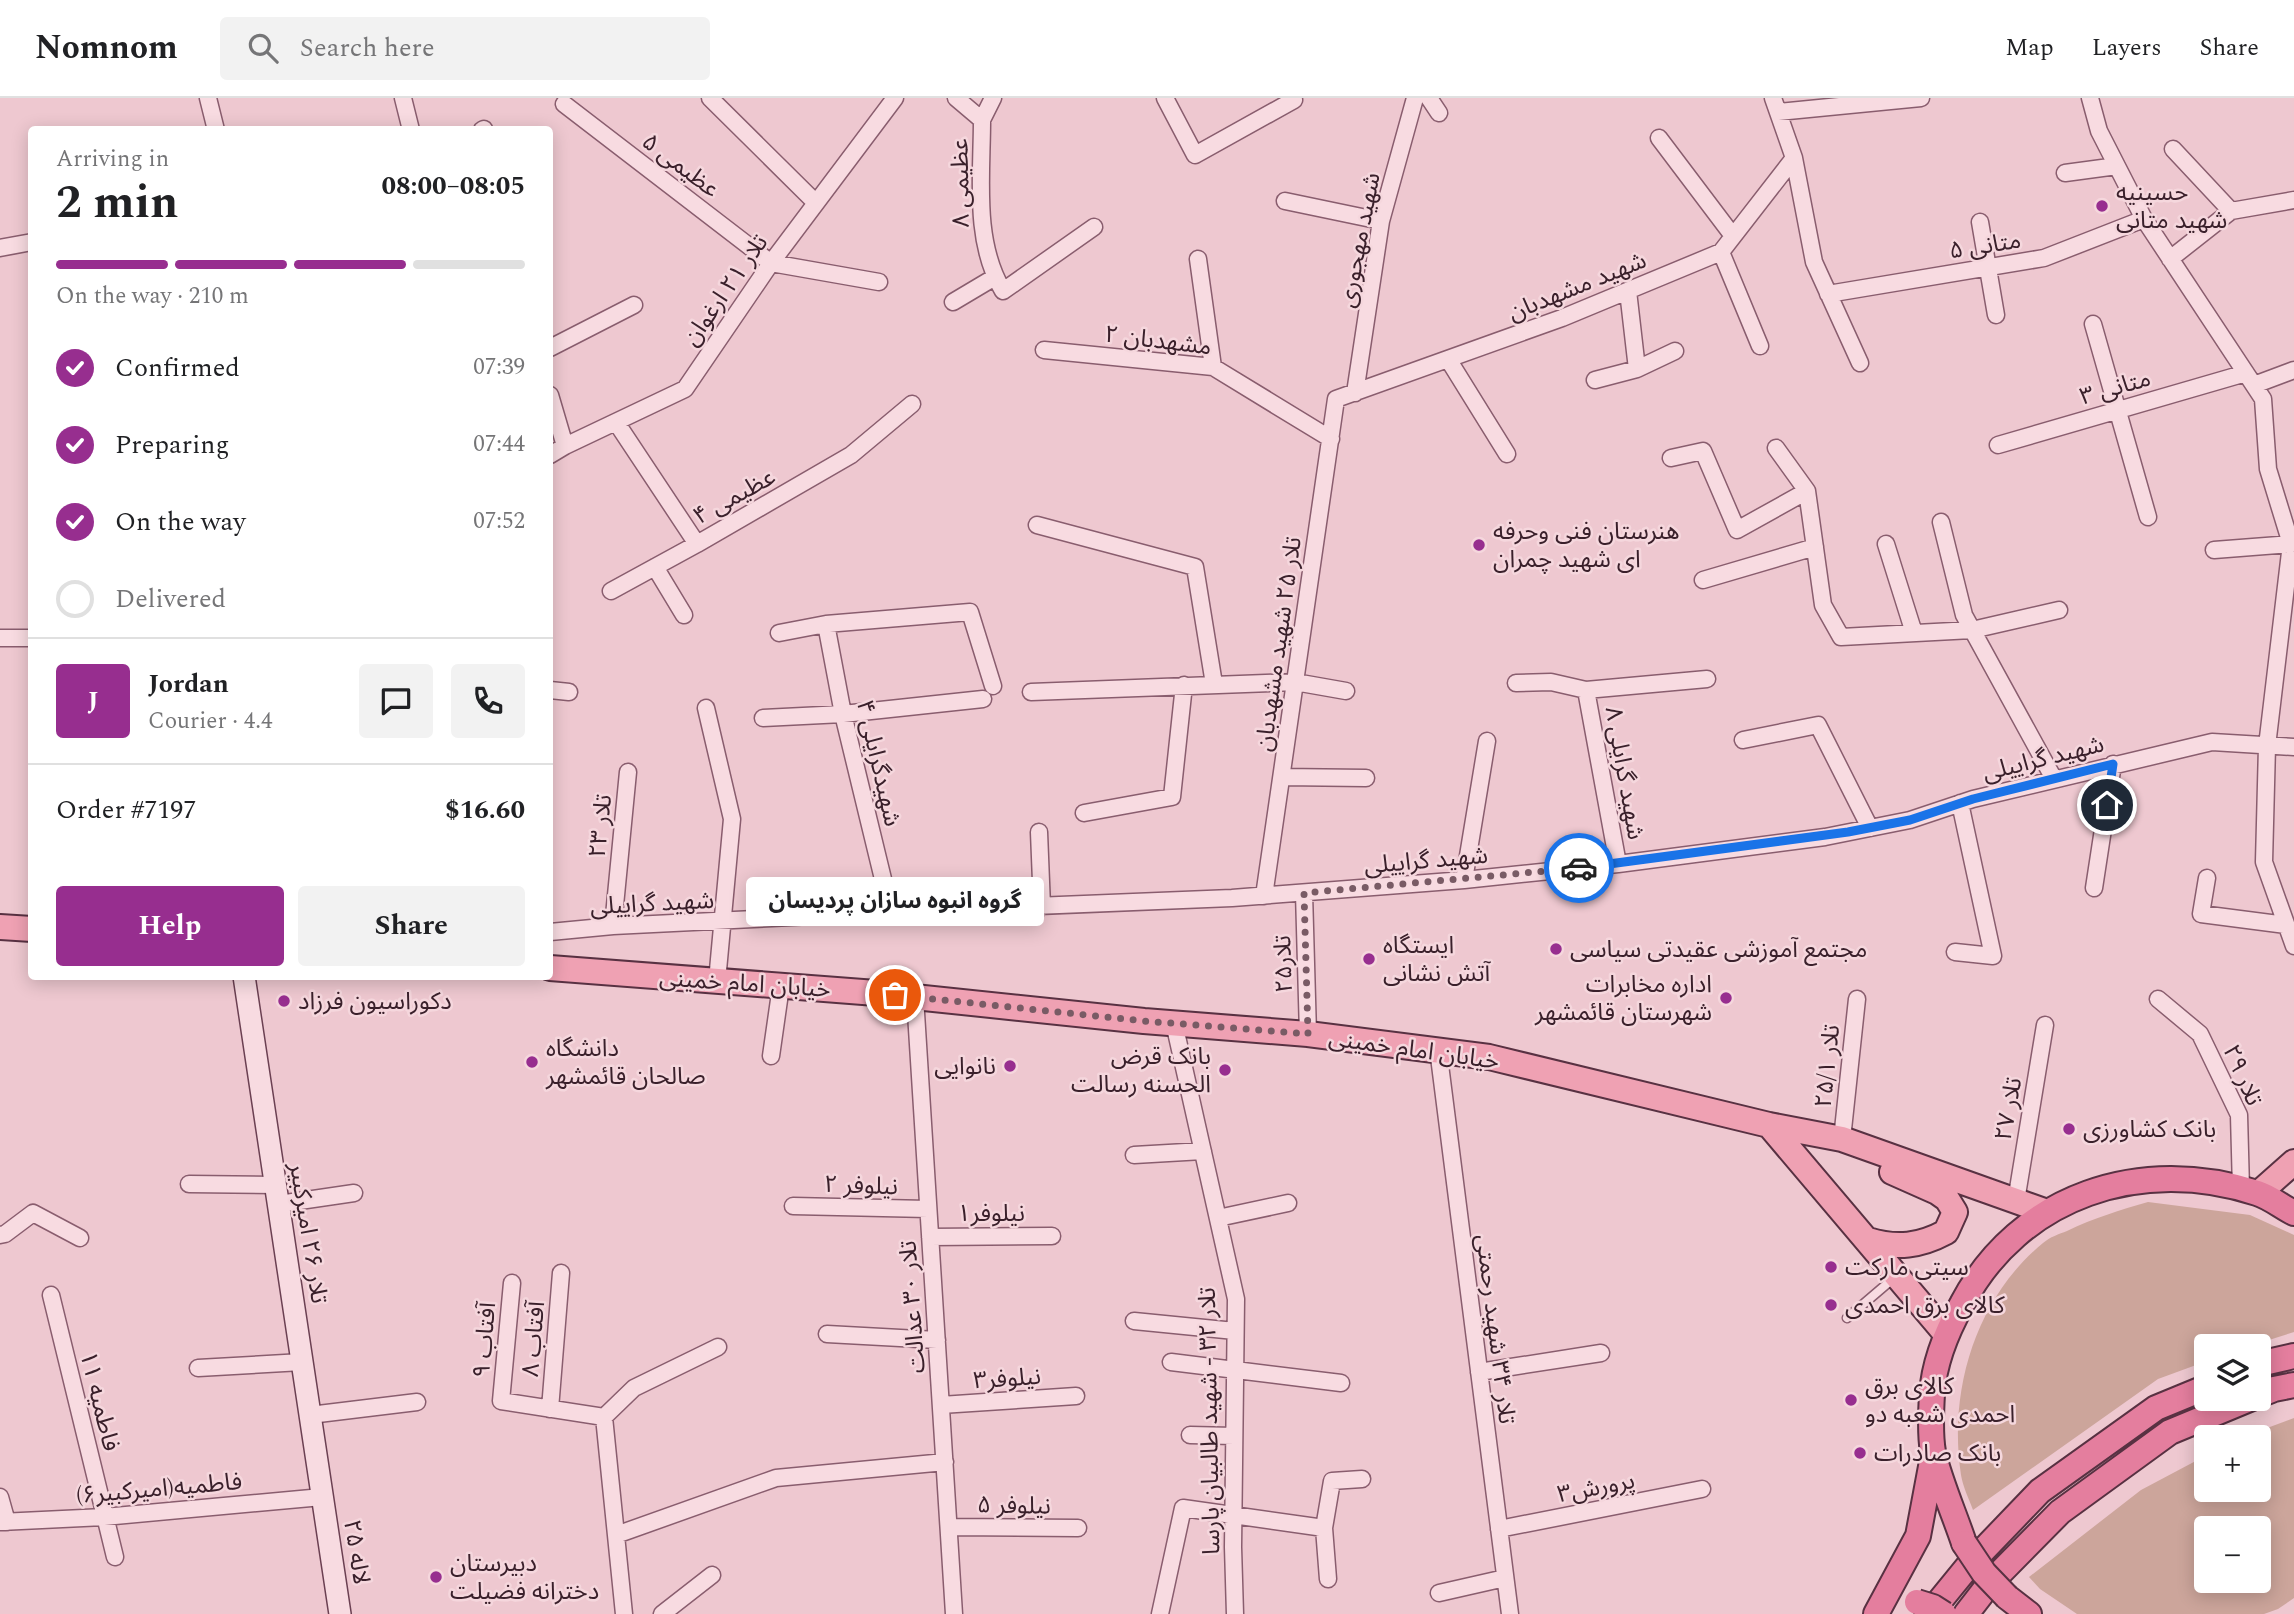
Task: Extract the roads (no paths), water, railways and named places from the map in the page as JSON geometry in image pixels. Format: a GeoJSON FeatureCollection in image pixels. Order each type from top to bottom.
{"type":"FeatureCollection","features":[{"type":"Feature","properties":{"kind":"highway"},"geometry":{"type":"LineString","coordinates":[[1879,1609],[1918,1536],[1933,1452],[1932,1392],[1945,1334],[1974,1281],[2008,1241],[2047,1212],[2089,1192],[2152,1178],[2203,1179],[2250,1191],[2294,1213]]}},
{"type":"Feature","properties":{"kind":"highway"},"geometry":{"type":"LineString","coordinates":[[2271,1361],[2294,1356]]}},
{"type":"Feature","properties":{"kind":"highway"},"geometry":{"type":"LineString","coordinates":[[2271,1390],[2294,1385]]}},
{"type":"Feature","properties":{"kind":"highway"},"geometry":{"type":"LineString","coordinates":[[1923,1608],[1969,1565],[2040,1491],[2156,1408],[2194,1392]]}},
{"type":"Feature","properties":{"kind":"highway"},"geometry":{"type":"LineString","coordinates":[[1966,1614],[1990,1583],[2060,1512],[2170,1432],[2221,1411]]}},
{"type":"Feature","properties":{"kind":"highway"},"geometry":{"type":"LineString","coordinates":[[1933,1452],[1964,1542],[1984,1573],[2007,1597],[2029,1614]]}},
{"type":"Feature","properties":{"kind":"highway"},"geometry":{"type":"LineString","coordinates":[[1879,1609],[1899,1601],[1923,1608],[1933,1607],[1944,1614]]}},
{"type":"Feature","properties":{"kind":"main road"},"geometry":{"type":"LineString","coordinates":[[0,926],[28,929]]}},
{"type":"Feature","properties":{"kind":"main road","name":"خیابان امام خمینی"},"geometry":{"type":"LineString","coordinates":[[553,968],[915,997],[1308,1034],[1489,1057],[1769,1125],[1844,1140],[2047,1212]]}},
{"type":"Feature","properties":{"kind":"main road","name":"تلار ۲۶ امیرکبیر"},"geometry":{"type":"LineString","coordinates":[[245,980],[323,1497]]}},
{"type":"Feature","properties":{"kind":"main road"},"geometry":{"type":"LineString","coordinates":[[1769,1125],[1945,1334]]}},
{"type":"Feature","properties":{"kind":"main road"},"geometry":{"type":"LineString","coordinates":[[1844,1140],[1859,1156],[1872,1164],[1947,1199],[1955,1212],[1946,1232],[1934,1239],[1913,1245],[1887,1246],[1868,1240]]}},
{"type":"Feature","properties":{"kind":"main road"},"geometry":{"type":"LineString","coordinates":[[2250,1191],[2294,1162]]}},
{"type":"Feature","properties":{"kind":"main road","name":"لاله ۲۵"},"geometry":{"type":"LineString","coordinates":[[323,1497],[340,1614]]}},
{"type":"Feature","properties":{"kind":"street"},"geometry":{"type":"LineString","coordinates":[[208,98],[214,126]]}},
{"type":"Feature","properties":{"kind":"street"},"geometry":{"type":"LineString","coordinates":[[403,98],[410,126]]}},
{"type":"Feature","properties":{"kind":"street"},"geometry":{"type":"LineString","coordinates":[[710,98],[816,203]]}},
{"type":"Feature","properties":{"kind":"street","name":"تلار ۲۱ ارغوان"},"geometry":{"type":"LineString","coordinates":[[553,454],[685,389],[771,263],[895,98]]}},
{"type":"Feature","properties":{"kind":"street","name":"عظیمی ۸"},"geometry":{"type":"LineString","coordinates":[[956,98],[982,120],[982,233],[1002,291]]}},
{"type":"Feature","properties":{"kind":"street"},"geometry":{"type":"LineString","coordinates":[[982,120],[993,98]]}},
{"type":"Feature","properties":{"kind":"street"},"geometry":{"type":"LineString","coordinates":[[1166,98],[1195,155],[1294,100]]}},
{"type":"Feature","properties":{"kind":"street","name":"شهید مهجوری"},"geometry":{"type":"LineString","coordinates":[[1355,393],[1381,221],[1415,98]]}},
{"type":"Feature","properties":{"kind":"street"},"geometry":{"type":"LineString","coordinates":[[1429,98],[1439,113]]}},
{"type":"Feature","properties":{"kind":"street"},"geometry":{"type":"LineString","coordinates":[[1860,363],[1814,262],[1794,158],[1776,105],[1921,98]]}},
{"type":"Feature","properties":{"kind":"street"},"geometry":{"type":"LineString","coordinates":[[2090,98],[2099,131],[2144,219],[2263,398],[2268,469],[2291,544],[2267,746],[2264,862],[2294,946]]}},
{"type":"Feature","properties":{"kind":"street","name":"عظیمی ۵"},"geometry":{"type":"LineString","coordinates":[[564,104],[771,263]]}},
{"type":"Feature","properties":{"kind":"street"},"geometry":{"type":"LineString","coordinates":[[1659,138],[1733,236]]}},
{"type":"Feature","properties":{"kind":"street"},"geometry":{"type":"LineString","coordinates":[[2173,149],[2231,211]]}},
{"type":"Feature","properties":{"kind":"street"},"geometry":{"type":"LineString","coordinates":[[1760,346],[1721,252],[1794,158]]}},
{"type":"Feature","properties":{"kind":"street"},"geometry":{"type":"LineString","coordinates":[[2065,173],[2117,166]]}},
{"type":"Feature","properties":{"kind":"street"},"geometry":{"type":"LineString","coordinates":[[2170,258],[2231,211],[2294,200]]}},
{"type":"Feature","properties":{"kind":"street"},"geometry":{"type":"LineString","coordinates":[[1285,201],[1381,221]]}},
{"type":"Feature","properties":{"kind":"street","name":"متانی ۵"},"geometry":{"type":"LineString","coordinates":[[1828,294],[2044,258],[2144,219]]}},
{"type":"Feature","properties":{"kind":"street"},"geometry":{"type":"LineString","coordinates":[[1979,222],[1996,315]]}},
{"type":"Feature","properties":{"kind":"street"},"geometry":{"type":"LineString","coordinates":[[953,302],[1002,291],[1094,227]]}},
{"type":"Feature","properties":{"kind":"street"},"geometry":{"type":"LineString","coordinates":[[0,248],[28,243]]}},
{"type":"Feature","properties":{"kind":"street","name":"شهید مشهدبان"},"geometry":{"type":"LineString","coordinates":[[1336,400],[1562,318],[1721,252]]}},
{"type":"Feature","properties":{"kind":"street"},"geometry":{"type":"LineString","coordinates":[[1198,259],[1213,367]]}},
{"type":"Feature","properties":{"kind":"street"},"geometry":{"type":"LineString","coordinates":[[771,263],[879,282]]}},
{"type":"Feature","properties":{"kind":"street"},"geometry":{"type":"LineString","coordinates":[[1628,291],[1637,369]]}},
{"type":"Feature","properties":{"kind":"street"},"geometry":{"type":"LineString","coordinates":[[553,346],[634,305]]}},
{"type":"Feature","properties":{"kind":"street"},"geometry":{"type":"LineString","coordinates":[[2092,324],[2148,517]]}},
{"type":"Feature","properties":{"kind":"street","name":"مشهدبان ۲"},"geometry":{"type":"LineString","coordinates":[[1044,350],[1213,367],[1331,439]]}},
{"type":"Feature","properties":{"kind":"street"},"geometry":{"type":"LineString","coordinates":[[1595,380],[1637,369],[1675,351]]}},
{"type":"Feature","properties":{"kind":"street"},"geometry":{"type":"LineString","coordinates":[[1448,359],[1507,454]]}},
{"type":"Feature","properties":{"kind":"street","name":"متانی ۳"},"geometry":{"type":"LineString","coordinates":[[1998,445],[2117,410],[2294,370]]}},
{"type":"Feature","properties":{"kind":"street","name":"تلار ۲۵ شهید مشهدبان"},"geometry":{"type":"LineString","coordinates":[[1264,896],[1336,400]]}},
{"type":"Feature","properties":{"kind":"street","name":"عظیمی ۴"},"geometry":{"type":"LineString","coordinates":[[616,422],[697,544],[851,455],[912,404]]}},
{"type":"Feature","properties":{"kind":"street"},"geometry":{"type":"LineString","coordinates":[[553,405],[565,446]]}},
{"type":"Feature","properties":{"kind":"street"},"geometry":{"type":"LineString","coordinates":[[1776,448],[1807,491],[1823,605],[1841,637],[1972,630],[2060,610]]}},
{"type":"Feature","properties":{"kind":"street"},"geometry":{"type":"LineString","coordinates":[[1671,458],[1703,451],[1737,530],[1807,491]]}},
{"type":"Feature","properties":{"kind":"street"},"geometry":{"type":"LineString","coordinates":[[1941,522],[1964,615],[2054,779]]}},
{"type":"Feature","properties":{"kind":"street"},"geometry":{"type":"LineString","coordinates":[[1037,525],[1195,567],[1214,684]]}},
{"type":"Feature","properties":{"kind":"street"},"geometry":{"type":"LineString","coordinates":[[611,591],[697,544]]}},
{"type":"Feature","properties":{"kind":"street"},"geometry":{"type":"LineString","coordinates":[[1886,544],[1914,633]]}},
{"type":"Feature","properties":{"kind":"street"},"geometry":{"type":"LineString","coordinates":[[2214,550],[2291,544]]}},
{"type":"Feature","properties":{"kind":"street"},"geometry":{"type":"LineString","coordinates":[[1703,580],[1815,547]]}},
{"type":"Feature","properties":{"kind":"street"},"geometry":{"type":"LineString","coordinates":[[656,567],[684,615]]}},
{"type":"Feature","properties":{"kind":"street"},"geometry":{"type":"LineString","coordinates":[[763,718],[843,714],[988,693],[970,612],[826,624],[779,633]]}},
{"type":"Feature","properties":{"kind":"street","name":"شهیدگرایلی ۴"},"geometry":{"type":"LineString","coordinates":[[826,624],[843,714],[891,912]]}},
{"type":"Feature","properties":{"kind":"street"},"geometry":{"type":"LineString","coordinates":[[0,638],[28,638]]}},
{"type":"Feature","properties":{"kind":"street"},"geometry":{"type":"LineString","coordinates":[[1516,683],[1551,682],[1586,690],[1707,678]]}},
{"type":"Feature","properties":{"kind":"street"},"geometry":{"type":"LineString","coordinates":[[1031,692],[1295,682],[1346,691]]}},
{"type":"Feature","properties":{"kind":"street"},"geometry":{"type":"LineString","coordinates":[[1084,813],[1172,797],[1184,685]]}},
{"type":"Feature","properties":{"kind":"street"},"geometry":{"type":"LineString","coordinates":[[553,690],[569,692]]}},
{"type":"Feature","properties":{"kind":"street","name":"شهید گرایلی ۸"},"geometry":{"type":"LineString","coordinates":[[1586,690],[1618,864]]}},
{"type":"Feature","properties":{"kind":"street"},"geometry":{"type":"LineString","coordinates":[[706,708],[732,819],[717,981]]}},
{"type":"Feature","properties":{"kind":"street"},"geometry":{"type":"LineString","coordinates":[[1743,740],[1818,725],[1870,828]]}},
{"type":"Feature","properties":{"kind":"street"},"geometry":{"type":"LineString","coordinates":[[1464,880],[1488,741]]}},
{"type":"Feature","properties":{"kind":"street","name":"شهید گراییلی"},"geometry":{"type":"LineString","coordinates":[[553,932],[613,926],[891,912],[1264,896],[1618,864],[1825,837],[1910,820],[1960,803],[2212,742],[2294,747]]}},
{"type":"Feature","properties":{"kind":"street"},"geometry":{"type":"LineString","coordinates":[[2094,888],[2113,764]]}},
{"type":"Feature","properties":{"kind":"street","name":"تلار ۲۳"},"geometry":{"type":"LineString","coordinates":[[613,926],[628,772]]}},
{"type":"Feature","properties":{"kind":"street"},"geometry":{"type":"LineString","coordinates":[[1282,777],[1366,778]]}},
{"type":"Feature","properties":{"kind":"street"},"geometry":{"type":"LineString","coordinates":[[1955,952],[1993,956],[1960,803]]}},
{"type":"Feature","properties":{"kind":"street"},"geometry":{"type":"LineString","coordinates":[[1039,832],[1042,907]]}},
{"type":"Feature","properties":{"kind":"street"},"geometry":{"type":"LineString","coordinates":[[2207,878],[2201,914],[2286,925]]}},
{"type":"Feature","properties":{"kind":"street","name":"تلار۲۵"},"geometry":{"type":"LineString","coordinates":[[1304,893],[1308,1034]]}},
{"type":"Feature","properties":{"kind":"street"},"geometry":{"type":"LineString","coordinates":[[771,1056],[780,986]]}},
{"type":"Feature","properties":{"kind":"street","name":"تلار ۳۰ عدالت"},"geometry":{"type":"LineString","coordinates":[[915,997],[954,1614]]}},
{"type":"Feature","properties":{"kind":"street","name":"تلار ۲۵/۱"},"geometry":{"type":"LineString","coordinates":[[1844,1140],[1857,999]]}},
{"type":"Feature","properties":{"kind":"street","name":"تلار ۲۹"},"geometry":{"type":"LineString","coordinates":[[2158,999],[2200,1034],[2239,1115],[2250,1191]]}},
{"type":"Feature","properties":{"kind":"street","name":"تلار ۳۲ - شهید طالبیان پارسا"},"geometry":{"type":"LineString","coordinates":[[1174,1023],[1236,1300],[1233,1514],[1235,1614]]}},
{"type":"Feature","properties":{"kind":"street","name":"تلار ۲۷"},"geometry":{"type":"LineString","coordinates":[[2016,1201],[2045,1025]]}},
{"type":"Feature","properties":{"kind":"street","name":"تلار ۳۴ شهید رحمتی"},"geometry":{"type":"LineString","coordinates":[[1438,1049],[1510,1614]]}},
{"type":"Feature","properties":{"kind":"street"},"geometry":{"type":"LineString","coordinates":[[1133,1155],[1203,1151]]}},
{"type":"Feature","properties":{"kind":"street"},"geometry":{"type":"LineString","coordinates":[[189,1184],[277,1194],[355,1193]]}},
{"type":"Feature","properties":{"kind":"street"},"geometry":{"type":"LineString","coordinates":[[1218,1218],[1288,1203]]}},
{"type":"Feature","properties":{"kind":"street","name":"نیلوفر ۲"},"geometry":{"type":"LineString","coordinates":[[793,1206],[928,1209]]}},
{"type":"Feature","properties":{"kind":"street"},"geometry":{"type":"LineString","coordinates":[[2,1232],[33,1213],[80,1238]]}},
{"type":"Feature","properties":{"kind":"street","name":"نیلوفر۱"},"geometry":{"type":"LineString","coordinates":[[930,1237],[1052,1236]]}},
{"type":"Feature","properties":{"kind":"street","name":"آفتاب ۸"},"geometry":{"type":"LineString","coordinates":[[550,1409],[561,1273]]}},
{"type":"Feature","properties":{"kind":"street","name":"آفتاب ۹"},"geometry":{"type":"LineString","coordinates":[[512,1283],[501,1401],[550,1409]]}},
{"type":"Feature","properties":{"kind":"street","name":"فاطمیه ۱۱"},"geometry":{"type":"LineString","coordinates":[[51,1296],[115,1557]]}},
{"type":"Feature","properties":{"kind":"street"},"geometry":{"type":"LineString","coordinates":[[1134,1321],[1236,1331]]}},
{"type":"Feature","properties":{"kind":"street"},"geometry":{"type":"LineString","coordinates":[[827,1334],[937,1340]]}},
{"type":"Feature","properties":{"kind":"street"},"geometry":{"type":"LineString","coordinates":[[604,1417],[634,1388],[718,1347]]}},
{"type":"Feature","properties":{"kind":"street"},"geometry":{"type":"LineString","coordinates":[[1479,1372],[1601,1353]]}},
{"type":"Feature","properties":{"kind":"street"},"geometry":{"type":"LineString","coordinates":[[198,1368],[302,1362]]}},
{"type":"Feature","properties":{"kind":"street"},"geometry":{"type":"LineString","coordinates":[[1171,1362],[1341,1383]]}},
{"type":"Feature","properties":{"kind":"street","name":"نیلوفر۳"},"geometry":{"type":"LineString","coordinates":[[941,1405],[1076,1396]]}},
{"type":"Feature","properties":{"kind":"street"},"geometry":{"type":"LineString","coordinates":[[310,1415],[417,1402]]}},
{"type":"Feature","properties":{"kind":"street"},"geometry":{"type":"LineString","coordinates":[[550,1409],[604,1417]]}},
{"type":"Feature","properties":{"kind":"street"},"geometry":{"type":"LineString","coordinates":[[604,1417],[624,1614]]}},
{"type":"Feature","properties":{"kind":"street"},"geometry":{"type":"LineString","coordinates":[[1190,1435],[1234,1436]]}},
{"type":"Feature","properties":{"kind":"street"},"geometry":{"type":"LineString","coordinates":[[616,1535],[776,1478],[944,1462]]}},
{"type":"Feature","properties":{"kind":"street"},"geometry":{"type":"LineString","coordinates":[[1328,1579],[1324,1528],[1332,1481],[1362,1479]]}},
{"type":"Feature","properties":{"kind":"street","name":"پرورش۳"},"geometry":{"type":"LineString","coordinates":[[1499,1529],[1702,1489]]}},
{"type":"Feature","properties":{"kind":"street"},"geometry":{"type":"LineString","coordinates":[[0,1497],[4,1522]]}},
{"type":"Feature","properties":{"kind":"street","name":"فاطمیه(امیرکبیر۶)"},"geometry":{"type":"LineString","coordinates":[[4,1522],[104,1517],[323,1497]]}},
{"type":"Feature","properties":{"kind":"street"},"geometry":{"type":"LineString","coordinates":[[1160,1614],[1183,1508],[1324,1528]]}},
{"type":"Feature","properties":{"kind":"street","name":"نیلوفر ۵"},"geometry":{"type":"LineString","coordinates":[[949,1527],[1079,1528]]}},
{"type":"Feature","properties":{"kind":"street"},"geometry":{"type":"LineString","coordinates":[[662,1614],[712,1574]]}},
{"type":"Feature","properties":{"kind":"street"},"geometry":{"type":"LineString","coordinates":[[1439,1593],[1505,1578]]}},
{"type":"Feature","properties":{"kind":"lane"},"geometry":{"type":"LineString","coordinates":[[1847,1318],[1895,1277]]}},
{"type":"Feature","properties":{"kind":"place","name":"حسینیه شهید متانی"},"geometry":{"type":"Point","coordinates":[2102,206]}},
{"type":"Feature","properties":{"kind":"place","name":"هنرستان فنی وحرفه ای شهید چمران"},"geometry":{"type":"Point","coordinates":[1479,545]}},
{"type":"Feature","properties":{"kind":"place","name":"مجتمع آموزشی عقیدتی سیاسی"},"geometry":{"type":"Point","coordinates":[1556,949]}},
{"type":"Feature","properties":{"kind":"place","name":"ایستگاه آتش نشانی"},"geometry":{"type":"Point","coordinates":[1369,959]}},
{"type":"Feature","properties":{"kind":"place","name":"گروه انبوه سازان پردیسان"},"geometry":{"type":"Point","coordinates":[895,995]}},
{"type":"Feature","properties":{"kind":"place","name":"اداره مخابرات شهرستان قائمشهر"},"geometry":{"type":"Point","coordinates":[1726,998]}},
{"type":"Feature","properties":{"kind":"place","name":"دکوراسیون فرزاد"},"geometry":{"type":"Point","coordinates":[284,1001]}},
{"type":"Feature","properties":{"kind":"place","name":"دانشگاه صالحان قائمشهر"},"geometry":{"type":"Point","coordinates":[532,1062]}},
{"type":"Feature","properties":{"kind":"place","name":"نانوایی"},"geometry":{"type":"Point","coordinates":[1010,1066]}},
{"type":"Feature","properties":{"kind":"place","name":"بانک قرض الحسنه رسالت"},"geometry":{"type":"Point","coordinates":[1225,1070]}},
{"type":"Feature","properties":{"kind":"place","name":"بانک کشاورزی"},"geometry":{"type":"Point","coordinates":[2069,1129]}},
{"type":"Feature","properties":{"kind":"place","name":"سیتی مارکت"},"geometry":{"type":"Point","coordinates":[1831,1267]}},
{"type":"Feature","properties":{"kind":"place","name":"کالای برق احمدی"},"geometry":{"type":"Point","coordinates":[1831,1305]}},
{"type":"Feature","properties":{"kind":"place","name":"کالای برق احمدی شعبه دو"},"geometry":{"type":"Point","coordinates":[1851,1400]}},
{"type":"Feature","properties":{"kind":"place","name":"بانک صادرات"},"geometry":{"type":"Point","coordinates":[1860,1453]}},
{"type":"Feature","properties":{"kind":"place","name":"دبیرستان دخترانه فضیلت"},"geometry":{"type":"Point","coordinates":[436,1577]}}]}
